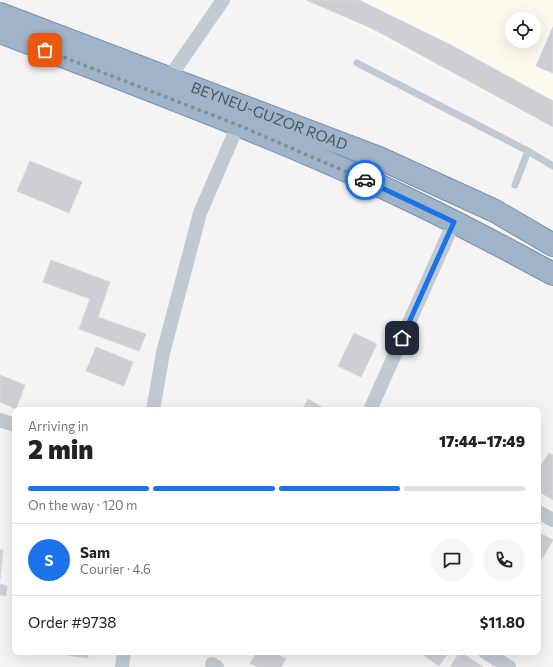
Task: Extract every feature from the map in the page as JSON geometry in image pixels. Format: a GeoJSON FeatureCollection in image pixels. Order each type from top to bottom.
{"type":"FeatureCollection","features":[{"type":"Feature","properties":{"kind":"highway","name":"BEYNEU-GUZOR ROAD"},"geometry":{"type":"LineString","coordinates":[[0,14],[379,158],[478,203],[553,245]]}},
{"type":"Feature","properties":{"kind":"highway","name":"BEYNEU-GUZOR ROAD"},"geometry":{"type":"LineString","coordinates":[[0,32],[238,125],[380,186],[459,224],[553,274]]}},
{"type":"Feature","properties":{"kind":"highway"},"geometry":{"type":"LineString","coordinates":[[459,224],[478,203]]}},
{"type":"Feature","properties":{"kind":"street"},"geometry":{"type":"LineString","coordinates":[[169,78],[223,0]]}},
{"type":"Feature","properties":{"kind":"street"},"geometry":{"type":"LineString","coordinates":[[154,407],[163,353],[200,213],[238,125]]}},
{"type":"Feature","properties":{"kind":"street"},"geometry":{"type":"LineString","coordinates":[[371,407],[459,224]]}},
{"type":"Feature","properties":{"kind":"street"},"geometry":{"type":"LineString","coordinates":[[0,420],[12,424]]}},
{"type":"Feature","properties":{"kind":"street"},"geometry":{"type":"LineString","coordinates":[[541,514],[553,520]]}},
{"type":"Feature","properties":{"kind":"street"},"geometry":{"type":"LineString","coordinates":[[122,667],[124,655]]}},
{"type":"Feature","properties":{"kind":"street"},"geometry":{"type":"LineString","coordinates":[[490,655],[509,667]]}},
{"type":"Feature","properties":{"kind":"lane"},"geometry":{"type":"LineString","coordinates":[[357,63],[528,151],[553,166]]}},
{"type":"Feature","properties":{"kind":"lane"},"geometry":{"type":"LineString","coordinates":[[514,185],[528,151]]}},
{"type":"Feature","properties":{"kind":"shaded area"},"geometry":{"type":"Polygon","coordinates":[[[309,0],[553,0],[553,128],[309,0]]]}},
{"type":"Feature","properties":{"kind":"building"},"geometry":{"type":"Polygon","coordinates":[[[306,0],[359,0],[451,45],[553,101],[553,127],[373,29],[306,0]]]}},
{"type":"Feature","properties":{"kind":"building"},"geometry":{"type":"Polygon","coordinates":[[[553,27],[553,73],[536,66],[553,27]]]}},
{"type":"Feature","properties":{"kind":"building"},"geometry":{"type":"Polygon","coordinates":[[[30,161],[82,182],[69,213],[17,191],[30,161]]]}},
{"type":"Feature","properties":{"kind":"building"},"geometry":{"type":"Polygon","coordinates":[[[51,260],[110,282],[98,317],[146,334],[139,351],[79,329],[90,299],[43,282],[51,260]]]}},
{"type":"Feature","properties":{"kind":"building"},"geometry":{"type":"Polygon","coordinates":[[[354,333],[377,344],[361,377],[338,366],[354,333]]]}},
{"type":"Feature","properties":{"kind":"building"},"geometry":{"type":"Polygon","coordinates":[[[96,347],[133,362],[124,386],[86,371],[96,347]]]}},
{"type":"Feature","properties":{"kind":"building"},"geometry":{"type":"Polygon","coordinates":[[[0,375],[25,385],[17,407],[12,407],[0,402],[0,375]]]}},
{"type":"Feature","properties":{"kind":"building"},"geometry":{"type":"Polygon","coordinates":[[[308,399],[322,407],[304,407],[308,399]]]}},
{"type":"Feature","properties":{"kind":"building"},"geometry":{"type":"Polygon","coordinates":[[[549,453],[553,455],[553,500],[541,493],[541,465],[549,453]]]}},
{"type":"Feature","properties":{"kind":"building"},"geometry":{"type":"Polygon","coordinates":[[[541,534],[553,540],[542,559],[541,558],[541,534]]]}},
{"type":"Feature","properties":{"kind":"building"},"geometry":{"type":"Polygon","coordinates":[[[0,550],[3,550],[0,579],[0,550]]]}},
{"type":"Feature","properties":{"kind":"building"},"geometry":{"type":"Polygon","coordinates":[[[0,584],[7,586],[6,596],[0,595],[0,584]]]}},
{"type":"Feature","properties":{"kind":"building"},"geometry":{"type":"Polygon","coordinates":[[[66,655],[88,655],[88,658],[66,655]]]}},
{"type":"Feature","properties":{"kind":"building"},"geometry":{"type":"Polygon","coordinates":[[[255,655],[279,655],[286,659],[281,667],[257,667],[250,663],[255,655]]]}},
{"type":"Feature","properties":{"kind":"building"},"geometry":{"type":"Polygon","coordinates":[[[423,655],[447,655],[439,666],[423,655]]]}},
{"type":"Feature","properties":{"kind":"building"},"geometry":{"type":"Polygon","coordinates":[[[458,655],[465,655],[483,667],[450,667],[458,655]]]}},
{"type":"Feature","properties":{"kind":"way so far"},"geometry":{"type":"LineString","coordinates":[[45,50],[238,125],[365,180]]}},
{"type":"Feature","properties":{"kind":"route"},"geometry":{"type":"LineString","coordinates":[[365,180],[454,222],[402,338]]}}]}
